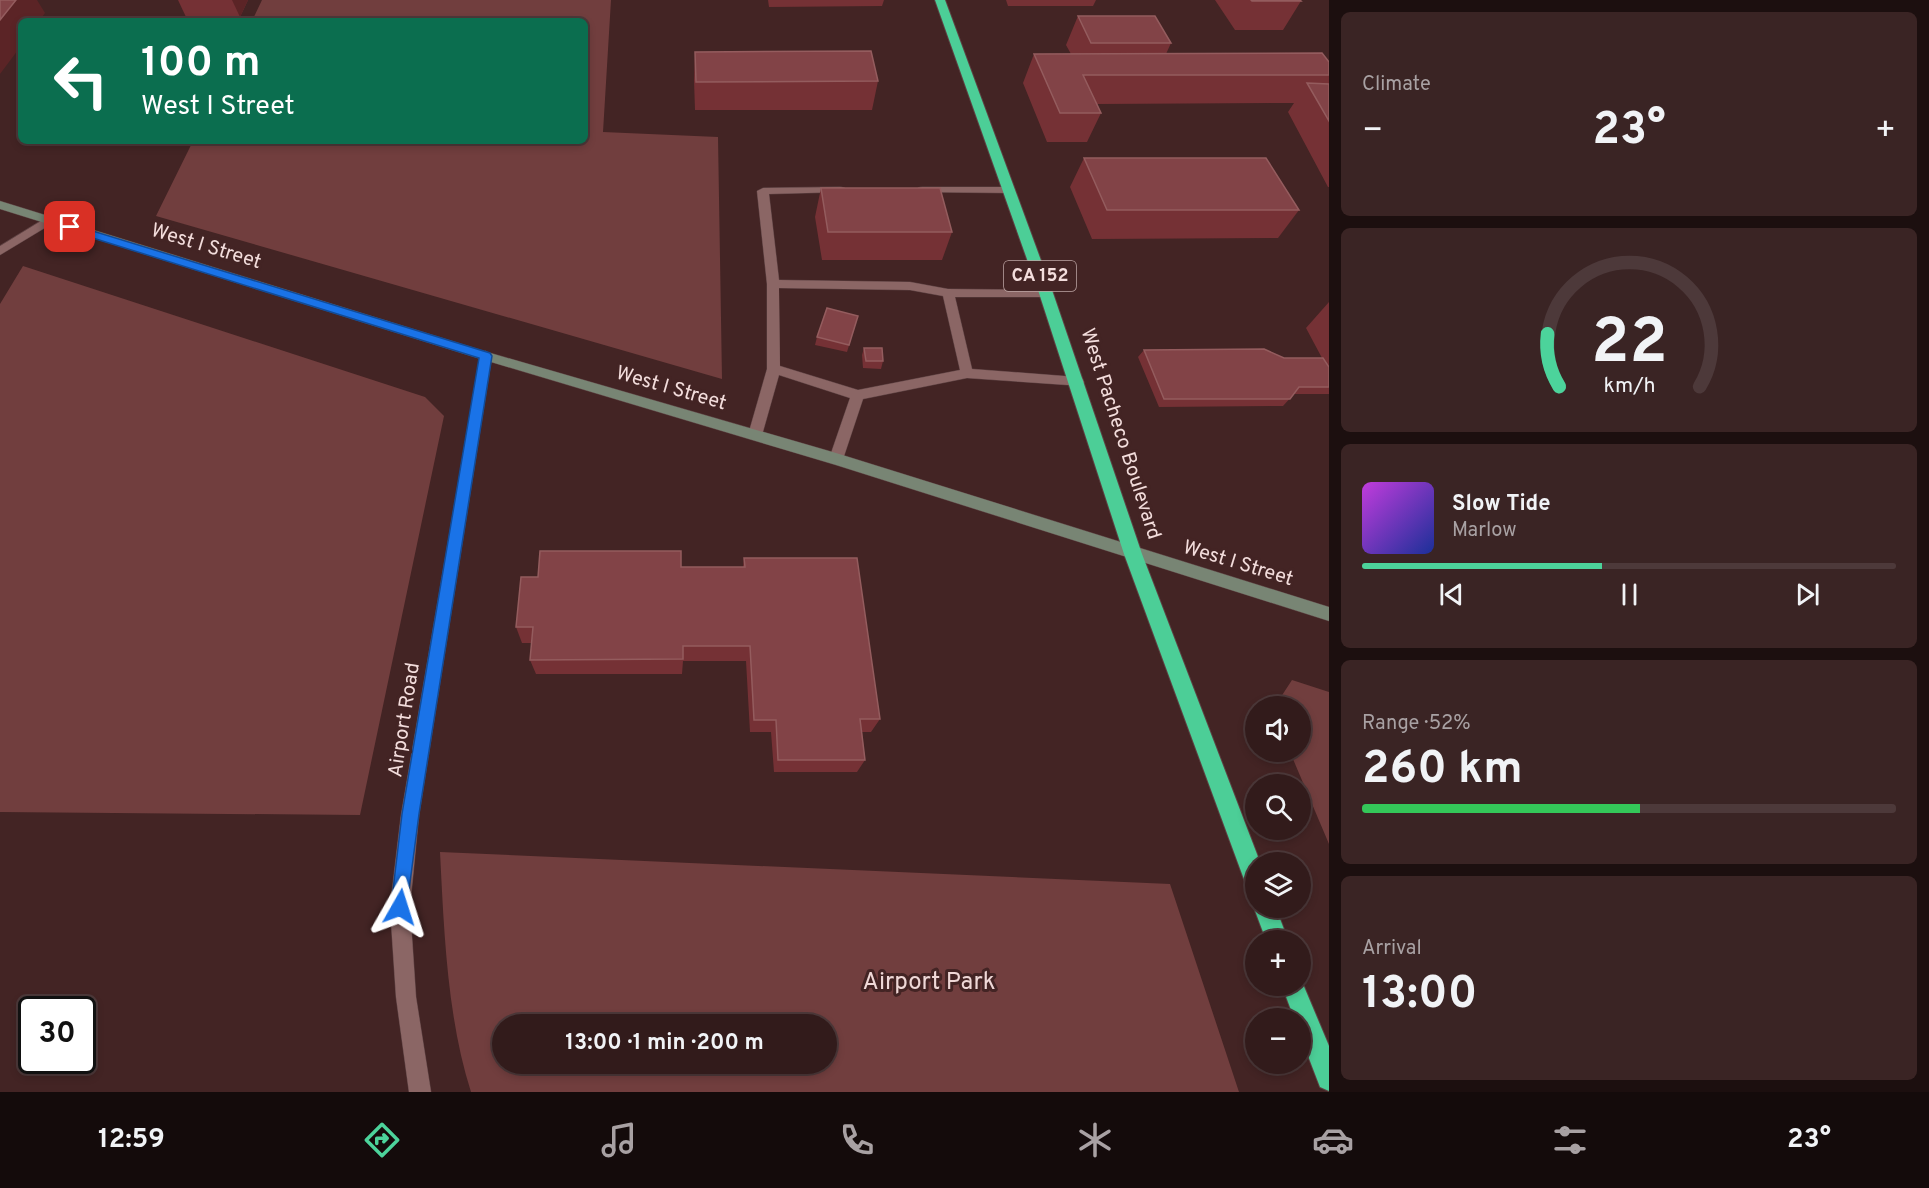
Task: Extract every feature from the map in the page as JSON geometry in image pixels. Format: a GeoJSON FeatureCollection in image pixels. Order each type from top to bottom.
{"type":"FeatureCollection","features":[{"type":"Feature","properties":{"kind":"highway","name":"West Pacheco Boulevard"},"geometry":{"type":"LineString","coordinates":[[940,0],[1077,382],[1132,554],[1245,853]]}},
{"type":"Feature","properties":{"kind":"highway"},"geometry":{"type":"LineString","coordinates":[[1298,996],[1329,1078]]}},
{"type":"Feature","properties":{"kind":"street"},"geometry":{"type":"LineString","coordinates":[[755,435],[774,369],[772,284],[763,191],[857,190]]}},
{"type":"Feature","properties":{"kind":"street"},"geometry":{"type":"LineString","coordinates":[[915,190],[1009,190]]}},
{"type":"Feature","properties":{"kind":"street","name":"West I Street"},"geometry":{"type":"LineString","coordinates":[[0,205],[486,356],[836,459],[1132,554],[1329,614]]}},
{"type":"Feature","properties":{"kind":"street"},"geometry":{"type":"LineString","coordinates":[[0,251],[49,220]]}},
{"type":"Feature","properties":{"kind":"street"},"geometry":{"type":"LineString","coordinates":[[772,284],[910,286],[948,293],[1046,293]]}},
{"type":"Feature","properties":{"kind":"street"},"geometry":{"type":"LineString","coordinates":[[948,293],[967,373]]}},
{"type":"Feature","properties":{"kind":"street","name":"Airport Road"},"geometry":{"type":"LineString","coordinates":[[420,1092],[406,997],[400,907],[410,814],[486,356]]}},
{"type":"Feature","properties":{"kind":"street"},"geometry":{"type":"LineString","coordinates":[[774,369],[858,395],[967,373],[1077,382]]}},
{"type":"Feature","properties":{"kind":"street"},"geometry":{"type":"LineString","coordinates":[[836,459],[858,395]]}},
{"type":"Feature","properties":{"kind":"green space"},"geometry":{"type":"Polygon","coordinates":[[[262,0],[611,0],[603,132],[718,137],[722,379],[156,216],[192,144],[588,144],[588,18],[253,18],[262,0]]]}},
{"type":"Feature","properties":{"kind":"green space"},"geometry":{"type":"Polygon","coordinates":[[[23,266],[425,397],[444,416],[360,815],[0,812],[0,304],[23,266]]]}},
{"type":"Feature","properties":{"kind":"green space"},"geometry":{"type":"Polygon","coordinates":[[[1292,680],[1329,692],[1329,844],[1311,802],[1311,774],[1299,774],[1294,762],[1311,762],[1311,696],[1282,696],[1292,680]]]}},
{"type":"Feature","properties":{"kind":"green space","name":"Airport Park"},"geometry":{"type":"Polygon","coordinates":[[[440,852],[1170,884],[1239,1092],[471,1092],[457,1034],[445,942],[440,852]]]}},
{"type":"Feature","properties":{"kind":"building"},"geometry":{"type":"Polygon","coordinates":[[[0,0],[16,0],[0,20],[0,0]]]}},
{"type":"Feature","properties":{"kind":"building"},"geometry":{"type":"Polygon","coordinates":[[[1300,0],[1301,1],[1252,1],[1300,0]]]}},
{"type":"Feature","properties":{"kind":"building"},"geometry":{"type":"Polygon","coordinates":[[[1078,16],[1155,16],[1171,43],[1091,43],[1078,16]]]}},
{"type":"Feature","properties":{"kind":"building"},"geometry":{"type":"Polygon","coordinates":[[[871,51],[878,81],[696,82],[695,52],[871,51]]]}},
{"type":"Feature","properties":{"kind":"building"},"geometry":{"type":"Polygon","coordinates":[[[1322,53],[1329,62],[1329,75],[1083,75],[1101,113],[1060,113],[1034,54],[1322,53]]]}},
{"type":"Feature","properties":{"kind":"building"},"geometry":{"type":"Polygon","coordinates":[[[1307,83],[1329,84],[1329,121],[1307,83]]]}},
{"type":"Feature","properties":{"kind":"building"},"geometry":{"type":"Polygon","coordinates":[[[1084,158],[1266,158],[1299,210],[1107,210],[1084,158]]]}},
{"type":"Feature","properties":{"kind":"building"},"geometry":{"type":"Polygon","coordinates":[[[821,188],[940,188],[952,232],[828,232],[821,188]]]}},
{"type":"Feature","properties":{"kind":"building"},"geometry":{"type":"Polygon","coordinates":[[[827,308],[858,316],[849,345],[817,337],[827,308]]]}},
{"type":"Feature","properties":{"kind":"building"},"geometry":{"type":"Polygon","coordinates":[[[864,348],[882,348],[883,361],[866,361],[864,348]]]}},
{"type":"Feature","properties":{"kind":"building"},"geometry":{"type":"Polygon","coordinates":[[[1264,349],[1284,358],[1323,358],[1329,367],[1329,387],[1299,387],[1290,399],[1164,399],[1144,350],[1264,349]]]}},
{"type":"Feature","properties":{"kind":"building"},"geometry":{"type":"Polygon","coordinates":[[[540,551],[681,551],[681,567],[745,567],[744,558],[857,558],[880,719],[860,719],[865,760],[778,760],[776,720],[754,720],[750,646],[683,646],[683,659],[530,660],[533,627],[516,627],[521,577],[538,577],[540,551]]]}},
{"type":"Feature","properties":{"kind":"route"},"geometry":{"type":"LineString","coordinates":[[70,227],[486,356],[410,814],[400,907]]}}]}
